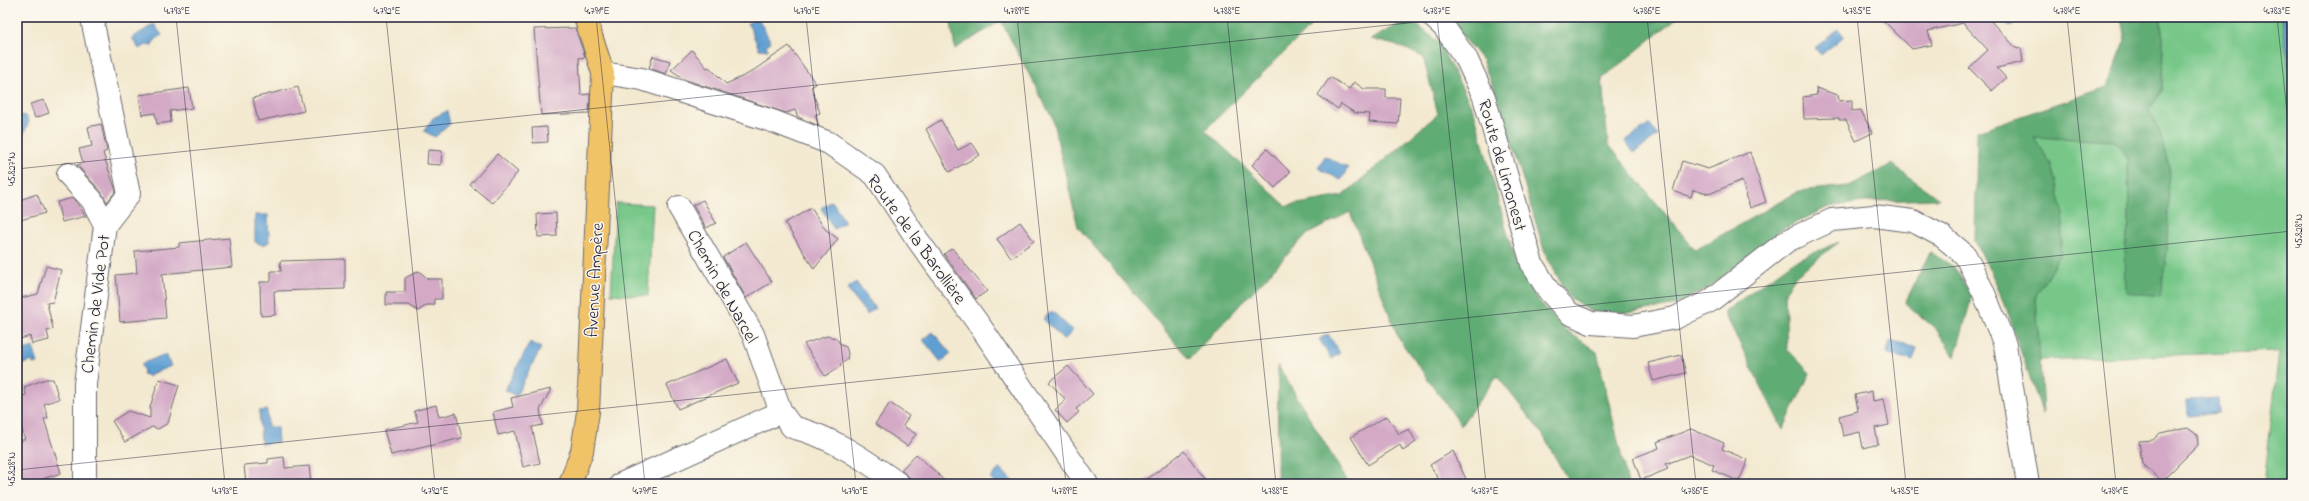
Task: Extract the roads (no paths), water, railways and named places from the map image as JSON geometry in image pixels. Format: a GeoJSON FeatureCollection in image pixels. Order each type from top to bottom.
{"type":"FeatureCollection","features":[{"type":"Feature","properties":{"kind":"main road"},"geometry":{"type":"LineString","coordinates":[[585,17],[603,73]]}},
{"type":"Feature","properties":{"kind":"main road","name":"Avenue Ampère"},"geometry":{"type":"LineString","coordinates":[[570,484],[582,452],[588,412],[603,73]]}},
{"type":"Feature","properties":{"kind":"street","name":"Chemin de Vide Pot"},"geometry":{"type":"LineString","coordinates":[[85,484],[85,384],[105,226],[129,194],[93,24],[96,17]]}},
{"type":"Feature","properties":{"kind":"street","name":"Route de Limonest"},"geometry":{"type":"LineString","coordinates":[[1433,17],[1444,27],[1467,60],[1484,97],[1532,264],[1548,290],[1569,314],[1591,324],[1633,326],[1675,318],[1710,301],[1787,241],[1832,220],[1874,216],[1913,222],[1942,236],[1965,255],[1983,291],[2005,345],[2028,484]]}},
{"type":"Feature","properties":{"kind":"street","name":"Route de la Barollière"},"geometry":{"type":"LineString","coordinates":[[603,73],[642,79],[775,122],[829,143],[875,175],[917,239],[980,326],[1087,484]]}},
{"type":"Feature","properties":{"kind":"street"},"geometry":{"type":"LineString","coordinates":[[68,174],[92,200],[105,226]]}},
{"type":"Feature","properties":{"kind":"street","name":"Chemin de Narcel"},"geometry":{"type":"LineString","coordinates":[[679,207],[753,334],[781,412],[792,427],[814,432],[854,452],[899,484]]}},
{"type":"Feature","properties":{"kind":"street"},"geometry":{"type":"LineString","coordinates":[[621,484],[781,412]]}},
{"type":"Feature","properties":{"kind":"water"},"geometry":{"type":"Polygon","coordinates":[[[1998,17],[2018,17],[2011,27],[1998,17]]]}},
{"type":"Feature","properties":{"kind":"water"},"geometry":{"type":"Polygon","coordinates":[[[2282,17],[2292,17],[2292,77],[2290,74],[2282,17]]]}},
{"type":"Feature","properties":{"kind":"water"},"geometry":{"type":"Polygon","coordinates":[[[758,18],[771,42],[766,45],[768,50],[759,49],[748,23],[758,18]]]}},
{"type":"Feature","properties":{"kind":"water"},"geometry":{"type":"Polygon","coordinates":[[[154,24],[162,35],[154,41],[152,45],[147,45],[139,49],[132,38],[154,24]]]}},
{"type":"Feature","properties":{"kind":"water"},"geometry":{"type":"Polygon","coordinates":[[[1838,29],[1844,36],[1821,55],[1815,48],[1838,29]]]}},
{"type":"Feature","properties":{"kind":"water"},"geometry":{"type":"Polygon","coordinates":[[[447,111],[450,124],[435,137],[424,131],[433,118],[447,111]]]}},
{"type":"Feature","properties":{"kind":"water"},"geometry":{"type":"Polygon","coordinates":[[[20,115],[26,116],[29,122],[24,133],[17,140],[17,118],[20,115]]]}},
{"type":"Feature","properties":{"kind":"water"},"geometry":{"type":"Polygon","coordinates":[[[1650,124],[1658,136],[1634,153],[1625,141],[1650,124]]]}},
{"type":"Feature","properties":{"kind":"water"},"geometry":{"type":"Polygon","coordinates":[[[1325,156],[1348,168],[1341,180],[1318,168],[1325,156]]]}},
{"type":"Feature","properties":{"kind":"water"},"geometry":{"type":"Polygon","coordinates":[[[832,201],[845,222],[834,229],[821,208],[832,201]]]}},
{"type":"Feature","properties":{"kind":"water"},"geometry":{"type":"Polygon","coordinates":[[[255,215],[268,215],[269,242],[263,245],[255,242],[255,215]]]}},
{"type":"Feature","properties":{"kind":"water"},"geometry":{"type":"Polygon","coordinates":[[[856,282],[875,308],[867,315],[847,289],[856,282]]]}},
{"type":"Feature","properties":{"kind":"water"},"geometry":{"type":"Polygon","coordinates":[[[1052,311],[1073,331],[1064,340],[1043,319],[1052,311]]]}},
{"type":"Feature","properties":{"kind":"water"},"geometry":{"type":"Polygon","coordinates":[[[933,332],[951,354],[941,362],[923,340],[933,332]]]}},
{"type":"Feature","properties":{"kind":"water"},"geometry":{"type":"Polygon","coordinates":[[[1328,334],[1340,353],[1331,359],[1319,339],[1328,334]]]}},
{"type":"Feature","properties":{"kind":"water"},"geometry":{"type":"Polygon","coordinates":[[[1890,341],[1917,348],[1913,361],[1886,353],[1890,341]]]}},
{"type":"Feature","properties":{"kind":"water"},"geometry":{"type":"Polygon","coordinates":[[[530,342],[541,348],[516,396],[505,390],[530,342]]]}},
{"type":"Feature","properties":{"kind":"water"},"geometry":{"type":"Polygon","coordinates":[[[33,347],[38,363],[33,364],[32,361],[17,366],[17,352],[33,347]]]}},
{"type":"Feature","properties":{"kind":"water"},"geometry":{"type":"Polygon","coordinates":[[[166,354],[171,366],[151,374],[150,377],[143,374],[144,372],[141,364],[166,354]]]}},
{"type":"Feature","properties":{"kind":"water"},"geometry":{"type":"Polygon","coordinates":[[[2218,398],[2219,413],[2188,416],[2187,400],[2218,398]]]}},
{"type":"Feature","properties":{"kind":"water"},"geometry":{"type":"Polygon","coordinates":[[[267,410],[268,427],[277,427],[278,442],[261,444],[259,411],[267,410]]]}},
{"type":"Feature","properties":{"kind":"water"},"geometry":{"type":"Polygon","coordinates":[[[1000,468],[1015,484],[995,484],[990,478],[1000,468]]]}}]}
